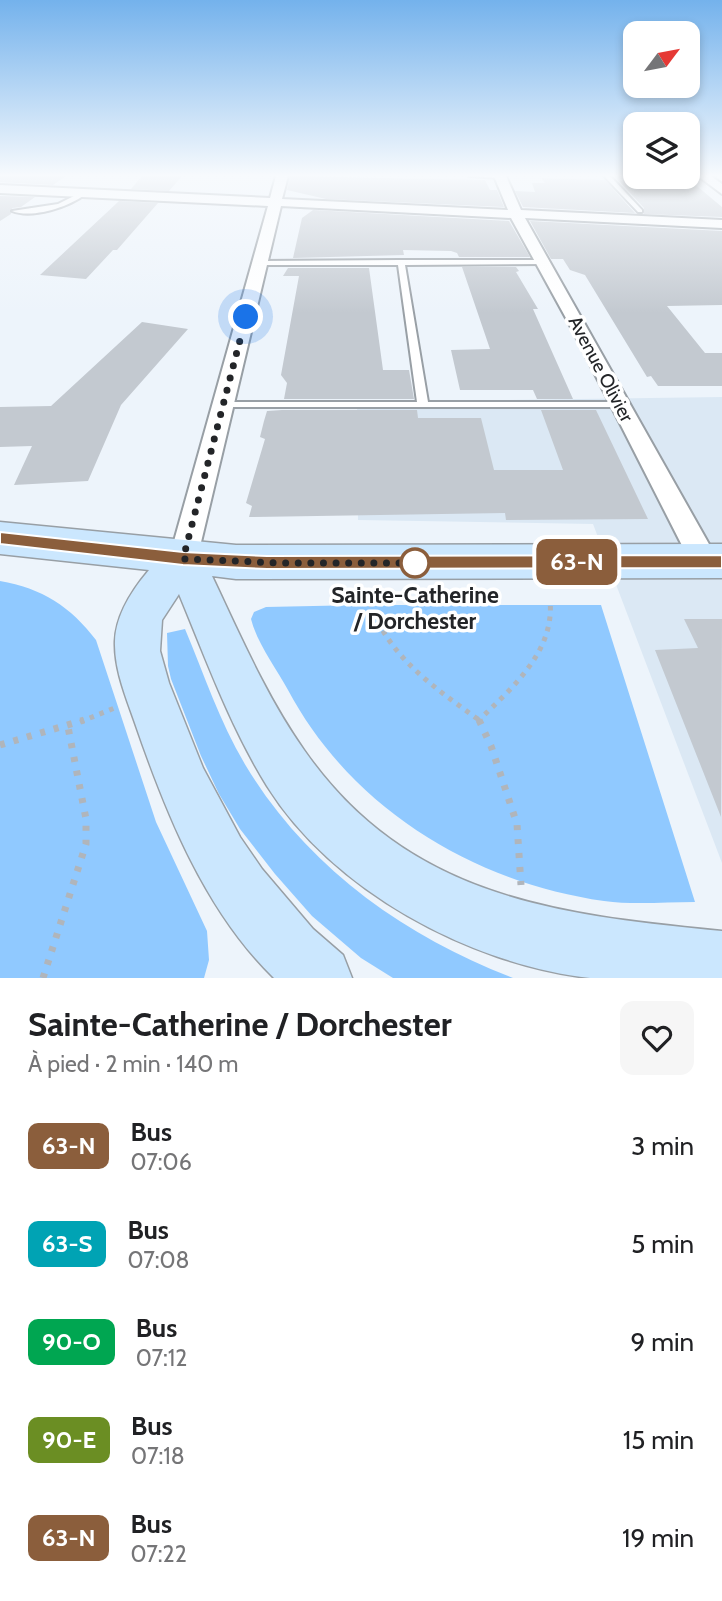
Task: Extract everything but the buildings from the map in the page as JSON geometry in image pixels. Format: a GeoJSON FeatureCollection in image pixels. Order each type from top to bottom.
{"type":"FeatureCollection","features":[{"type":"Feature","properties":{"kind":"main road"},"geometry":{"type":"LineString","coordinates":[[0,538],[183,559],[319,564],[713,561]]}},
{"type":"Feature","properties":{"kind":"main road"},"geometry":{"type":"LineString","coordinates":[[183,559],[242,689],[274,748],[316,806],[362,851],[390,871],[452,905],[521,931],[641,955],[722,963]]}},
{"type":"Feature","properties":{"kind":"main road"},"geometry":{"type":"LineString","coordinates":[[183,559],[144,610],[137,642],[141,667],[194,810],[225,865],[266,922],[320,978]]}},
{"type":"Feature","properties":{"kind":"street"},"geometry":{"type":"LineString","coordinates":[[183,559],[270,222]]}},
{"type":"Feature","properties":{"kind":"street","name":"Avenue Olivier"},"geometry":{"type":"LineString","coordinates":[[520,222],[621,405],[713,561]]}},
{"type":"Feature","properties":{"kind":"street"},"geometry":{"type":"LineString","coordinates":[[673,222],[722,224]]}},
{"type":"Feature","properties":{"kind":"lane"},"geometry":{"type":"LineString","coordinates":[[401,262],[423,405]]}},
{"type":"Feature","properties":{"kind":"lane"},"geometry":{"type":"LineString","coordinates":[[260,263],[542,262]]}},
{"type":"Feature","properties":{"kind":"lane"},"geometry":{"type":"LineString","coordinates":[[223,405],[621,405]]}},
{"type":"Feature","properties":{"kind":"path"},"geometry":{"type":"LineString","coordinates":[[479,720],[520,678],[542,648],[550,628],[550,600]]}},
{"type":"Feature","properties":{"kind":"path"},"geometry":{"type":"LineString","coordinates":[[370,602],[373,615],[382,631],[410,664],[479,720],[491,746],[517,824],[521,888]]}},
{"type":"Feature","properties":{"kind":"path"},"geometry":{"type":"LineString","coordinates":[[0,745],[68,727],[124,703]]}},
{"type":"Feature","properties":{"kind":"path"},"geometry":{"type":"LineString","coordinates":[[43,978],[86,844],[86,820],[68,727]]}},
{"type":"Feature","properties":{"kind":"shaded area"},"geometry":{"type":"Polygon","coordinates":[[[722,397],[722,863],[593,524],[358,520],[357,402],[722,397]]]}},
{"type":"Feature","properties":{"kind":"shaded area"},"geometry":{"type":"Polygon","coordinates":[[[0,581],[29,589],[54,601],[76,618],[96,640],[156,822],[207,931],[209,960],[204,978],[0,978],[0,581]]]}},
{"type":"Feature","properties":{"kind":"shaded area"},"geometry":{"type":"Polygon","coordinates":[[[601,605],[695,902],[604,901],[555,891],[508,877],[463,857],[420,833],[381,804],[345,770],[314,732],[262,646],[251,619],[254,612],[266,607],[601,605]]]}},
{"type":"Feature","properties":{"kind":"shaded area"},"geometry":{"type":"Polygon","coordinates":[[[185,629],[220,716],[237,750],[271,802],[298,836],[362,894],[397,919],[473,961],[513,978],[393,978],[361,958],[312,916],[240,829],[201,756],[168,666],[167,633],[185,629]]]}},
{"type":"Feature","properties":{"kind":"bus line","name":"63-N"},"geometry":{"type":"LineString","coordinates":[[0,538],[183,559],[267,563],[722,561]]}},
{"type":"Feature","properties":{"kind":"place","name":"Sainte-Catherine / Dorchester"},"geometry":{"type":"Point","coordinates":[415,563]}},
{"type":"Feature","properties":{"kind":"route"},"geometry":{"type":"LineString","coordinates":[[246,317],[183,559],[319,564],[418,563],[415,563]]}}]}
